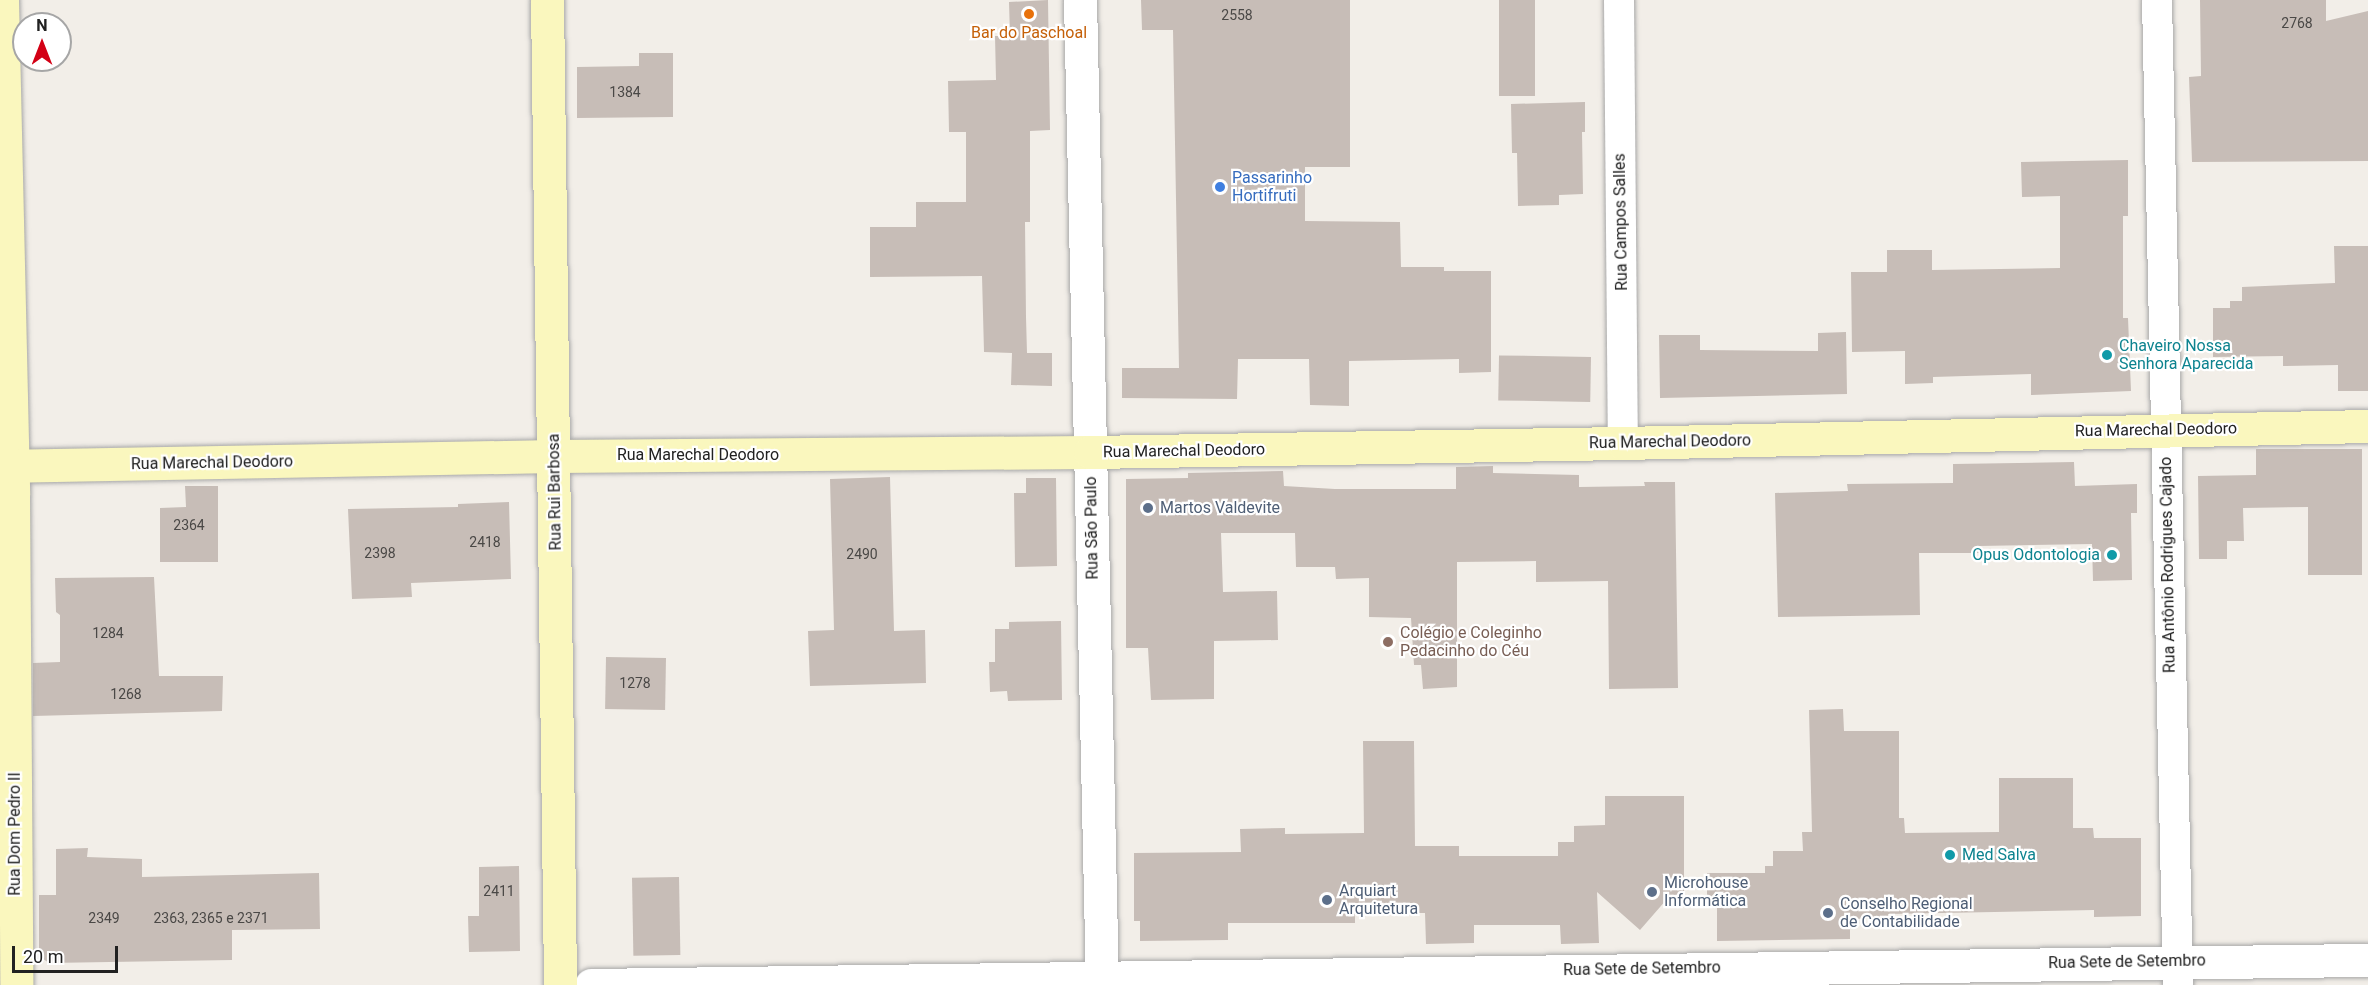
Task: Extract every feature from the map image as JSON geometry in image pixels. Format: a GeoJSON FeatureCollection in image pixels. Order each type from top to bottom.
{"type":"FeatureCollection","features":[{"type":"Feature","properties":{"kind":"main road","name":"Rua Dom Pedro II"},"geometry":{"type":"LineString","coordinates":[[2,0],[6,466],[16,985]]}},
{"type":"Feature","properties":{"kind":"main road","name":"Rua Rui Barbosa"},"geometry":{"type":"LineString","coordinates":[[547,0],[560,985]]}},
{"type":"Feature","properties":{"kind":"main road","name":"Rua Marechal Deodoro"},"geometry":{"type":"LineString","coordinates":[[6,466],[554,456],[1090,452],[1623,443],[2368,426]]}},
{"type":"Feature","properties":{"kind":"street","name":"Rua São Paulo"},"geometry":{"type":"LineString","coordinates":[[1080,0],[1102,981]]}},
{"type":"Feature","properties":{"kind":"street","name":"Rua Campos Salles"},"geometry":{"type":"LineString","coordinates":[[1619,0],[1623,443]]}},
{"type":"Feature","properties":{"kind":"street","name":"Rua Antônio Rodrigues Cajado"},"geometry":{"type":"LineString","coordinates":[[2157,0],[2164,430],[2178,973]]}},
{"type":"Feature","properties":{"kind":"street","name":"Rua Sete de Setembro"},"geometry":{"type":"LineString","coordinates":[[591,985],[2178,973],[2368,960]]}},
{"type":"Feature","properties":{"kind":"building"},"geometry":{"type":"Polygon","coordinates":[[[1048,0],[1050,130],[1030,131],[1030,222],[1025,222],[1027,353],[1052,353],[1052,386],[1011,385],[1012,353],[984,352],[982,276],[870,277],[870,227],[916,227],[916,202],[966,202],[966,132],[949,132],[948,81],[996,80],[995,36],[1010,36],[1009,2],[1048,0]]]}},
{"type":"Feature","properties":{"kind":"building"},"geometry":{"type":"Polygon","coordinates":[[[1141,0],[1350,0],[1350,167],[1305,167],[1305,221],[1400,222],[1401,267],[1444,267],[1444,271],[1491,271],[1491,372],[1459,373],[1459,359],[1349,361],[1349,406],[1310,405],[1309,359],[1238,359],[1237,399],[1122,398],[1122,368],[1179,368],[1173,30],[1142,30],[1141,0]]]}},
{"type":"Feature","properties":{"kind":"building"},"geometry":{"type":"Polygon","coordinates":[[[1499,0],[1535,0],[1535,96],[1499,96],[1499,0]]]}},
{"type":"Feature","properties":{"kind":"building"},"geometry":{"type":"Polygon","coordinates":[[[2200,0],[2326,0],[2326,21],[2368,11],[2368,161],[2192,162],[2189,77],[2201,76],[2200,0]]]}},
{"type":"Feature","properties":{"kind":"building"},"geometry":{"type":"Polygon","coordinates":[[[639,53],[673,53],[673,117],[577,118],[577,67],[639,66],[639,53]]]}},
{"type":"Feature","properties":{"kind":"building"},"geometry":{"type":"Polygon","coordinates":[[[1585,102],[1585,132],[1582,132],[1583,194],[1559,195],[1559,205],[1518,206],[1517,153],[1512,153],[1511,104],[1585,102]]]}},
{"type":"Feature","properties":{"kind":"building"},"geometry":{"type":"Polygon","coordinates":[[[2128,160],[2128,216],[2123,216],[2123,318],[2128,318],[2131,391],[2031,395],[2031,374],[1933,377],[1933,383],[1905,384],[1905,351],[1852,352],[1851,272],[1887,272],[1887,250],[1932,250],[1932,270],[2060,268],[2060,196],[2022,197],[2021,162],[2128,160]]]}},
{"type":"Feature","properties":{"kind":"building"},"geometry":{"type":"Polygon","coordinates":[[[2334,246],[2368,246],[2368,391],[2338,391],[2338,365],[2283,366],[2283,356],[2213,357],[2213,308],[2230,308],[2230,301],[2242,301],[2242,287],[2335,283],[2334,246]]]}},
{"type":"Feature","properties":{"kind":"building"},"geometry":{"type":"Polygon","coordinates":[[[1846,332],[1847,394],[1660,398],[1659,335],[1700,335],[1700,350],[1818,351],[1818,333],[1846,332]]]}},
{"type":"Feature","properties":{"kind":"building"},"geometry":{"type":"Polygon","coordinates":[[[1499,355],[1591,357],[1590,402],[1498,400],[1499,355]]]}},
{"type":"Feature","properties":{"kind":"building"},"geometry":{"type":"Polygon","coordinates":[[[2256,449],[2362,449],[2362,575],[2308,575],[2308,507],[2243,508],[2244,541],[2227,541],[2227,559],[2199,559],[2198,476],[2256,475],[2256,449]]]}},
{"type":"Feature","properties":{"kind":"building"},"geometry":{"type":"Polygon","coordinates":[[[2074,462],[2075,486],[2137,484],[2137,513],[2131,513],[2132,580],[2093,581],[2092,544],[1979,546],[1979,553],[1919,553],[1920,615],[1778,617],[1775,493],[1848,491],[1847,484],[1953,483],[1953,464],[2074,462]]]}},
{"type":"Feature","properties":{"kind":"building"},"geometry":{"type":"Polygon","coordinates":[[[1493,466],[1493,473],[1579,475],[1579,487],[1645,486],[1644,482],[1675,482],[1678,688],[1609,689],[1608,581],[1536,582],[1536,561],[1457,562],[1457,687],[1423,689],[1421,665],[1414,665],[1411,618],[1369,617],[1369,578],[1336,579],[1335,567],[1296,567],[1295,533],[1221,533],[1223,592],[1277,591],[1278,640],[1214,641],[1214,699],[1151,700],[1148,648],[1126,648],[1126,479],[1188,478],[1188,473],[1283,471],[1284,486],[1335,489],[1456,489],[1456,467],[1493,466]]]}},
{"type":"Feature","properties":{"kind":"building"},"geometry":{"type":"Polygon","coordinates":[[[890,477],[894,631],[925,630],[926,683],[810,686],[808,631],[834,630],[830,479],[890,477]]]}},
{"type":"Feature","properties":{"kind":"building"},"geometry":{"type":"Polygon","coordinates":[[[1026,478],[1056,478],[1057,566],[1015,567],[1014,493],[1026,493],[1026,478]]]}},
{"type":"Feature","properties":{"kind":"building"},"geometry":{"type":"Polygon","coordinates":[[[185,486],[218,486],[218,562],[160,562],[160,508],[186,507],[185,486]]]}},
{"type":"Feature","properties":{"kind":"building"},"geometry":{"type":"Polygon","coordinates":[[[509,502],[511,579],[411,583],[412,597],[352,599],[348,509],[458,507],[458,504],[509,502]]]}},
{"type":"Feature","properties":{"kind":"building"},"geometry":{"type":"Polygon","coordinates":[[[154,577],[159,676],[223,676],[222,711],[33,716],[33,663],[60,662],[60,615],[56,612],[55,578],[154,577]]]}},
{"type":"Feature","properties":{"kind":"building"},"geometry":{"type":"Polygon","coordinates":[[[1061,621],[1062,700],[1008,701],[1007,691],[990,692],[989,662],[995,662],[995,629],[1009,629],[1009,622],[1061,621]]]}},
{"type":"Feature","properties":{"kind":"building"},"geometry":{"type":"Polygon","coordinates":[[[606,657],[666,658],[665,710],[605,709],[606,657]]]}},
{"type":"Feature","properties":{"kind":"building"},"geometry":{"type":"Polygon","coordinates":[[[1843,709],[1844,731],[1899,731],[1899,818],[1904,818],[1905,833],[1999,832],[1999,778],[2073,778],[2073,828],[2093,828],[2094,838],[2141,838],[2141,916],[2094,917],[2094,910],[1888,914],[1888,918],[1850,919],[1850,939],[1717,941],[1717,902],[1707,902],[1707,873],[1765,873],[1765,866],[1773,866],[1773,851],[1803,851],[1802,832],[1812,832],[1809,710],[1843,709]]]}},
{"type":"Feature","properties":{"kind":"building"},"geometry":{"type":"Polygon","coordinates":[[[1363,741],[1414,741],[1415,846],[1459,846],[1459,856],[1558,856],[1558,842],[1574,842],[1574,826],[1605,825],[1605,796],[1684,796],[1684,899],[1667,899],[1640,930],[1597,892],[1599,943],[1561,944],[1560,925],[1474,925],[1474,943],[1426,944],[1425,913],[1355,913],[1355,923],[1228,923],[1228,940],[1140,941],[1140,921],[1134,921],[1134,853],[1241,852],[1240,829],[1285,828],[1285,834],[1364,833],[1363,741]]]}},
{"type":"Feature","properties":{"kind":"building"},"geometry":{"type":"Polygon","coordinates":[[[88,848],[87,857],[142,859],[142,877],[319,873],[320,929],[232,930],[232,960],[49,963],[39,956],[39,895],[56,895],[56,849],[88,848]]]}},
{"type":"Feature","properties":{"kind":"building"},"geometry":{"type":"Polygon","coordinates":[[[519,866],[520,951],[469,952],[468,916],[479,916],[479,867],[519,866]]]}},
{"type":"Feature","properties":{"kind":"building"},"geometry":{"type":"Polygon","coordinates":[[[679,877],[680,955],[633,956],[632,878],[679,877]]]}},
{"type":"Feature","properties":{"kind":"place","name":"Bar do Paschoal"},"geometry":{"type":"Point","coordinates":[1029,14]}},
{"type":"Feature","properties":{"kind":"place","name":"Passarinho Hortifruti"},"geometry":{"type":"Point","coordinates":[1220,187]}},
{"type":"Feature","properties":{"kind":"place","name":"Chaveiro Nossa Senhora Aparecida"},"geometry":{"type":"Point","coordinates":[2107,355]}},
{"type":"Feature","properties":{"kind":"place","name":"Martos Valdevite"},"geometry":{"type":"Point","coordinates":[1148,508]}},
{"type":"Feature","properties":{"kind":"place","name":"Opus Odontologia"},"geometry":{"type":"Point","coordinates":[2112,555]}},
{"type":"Feature","properties":{"kind":"place","name":"Colégio e Coleginho Pedacinho do Céu"},"geometry":{"type":"Point","coordinates":[1388,642]}},
{"type":"Feature","properties":{"kind":"place","name":"Med Salva"},"geometry":{"type":"Point","coordinates":[1950,855]}},
{"type":"Feature","properties":{"kind":"place","name":"Microhouse Informática"},"geometry":{"type":"Point","coordinates":[1652,892]}},
{"type":"Feature","properties":{"kind":"place","name":"Arquiart Arquitetura"},"geometry":{"type":"Point","coordinates":[1327,900]}},
{"type":"Feature","properties":{"kind":"place","name":"Conselho Regional de Contabilidade"},"geometry":{"type":"Point","coordinates":[1828,913]}}]}
